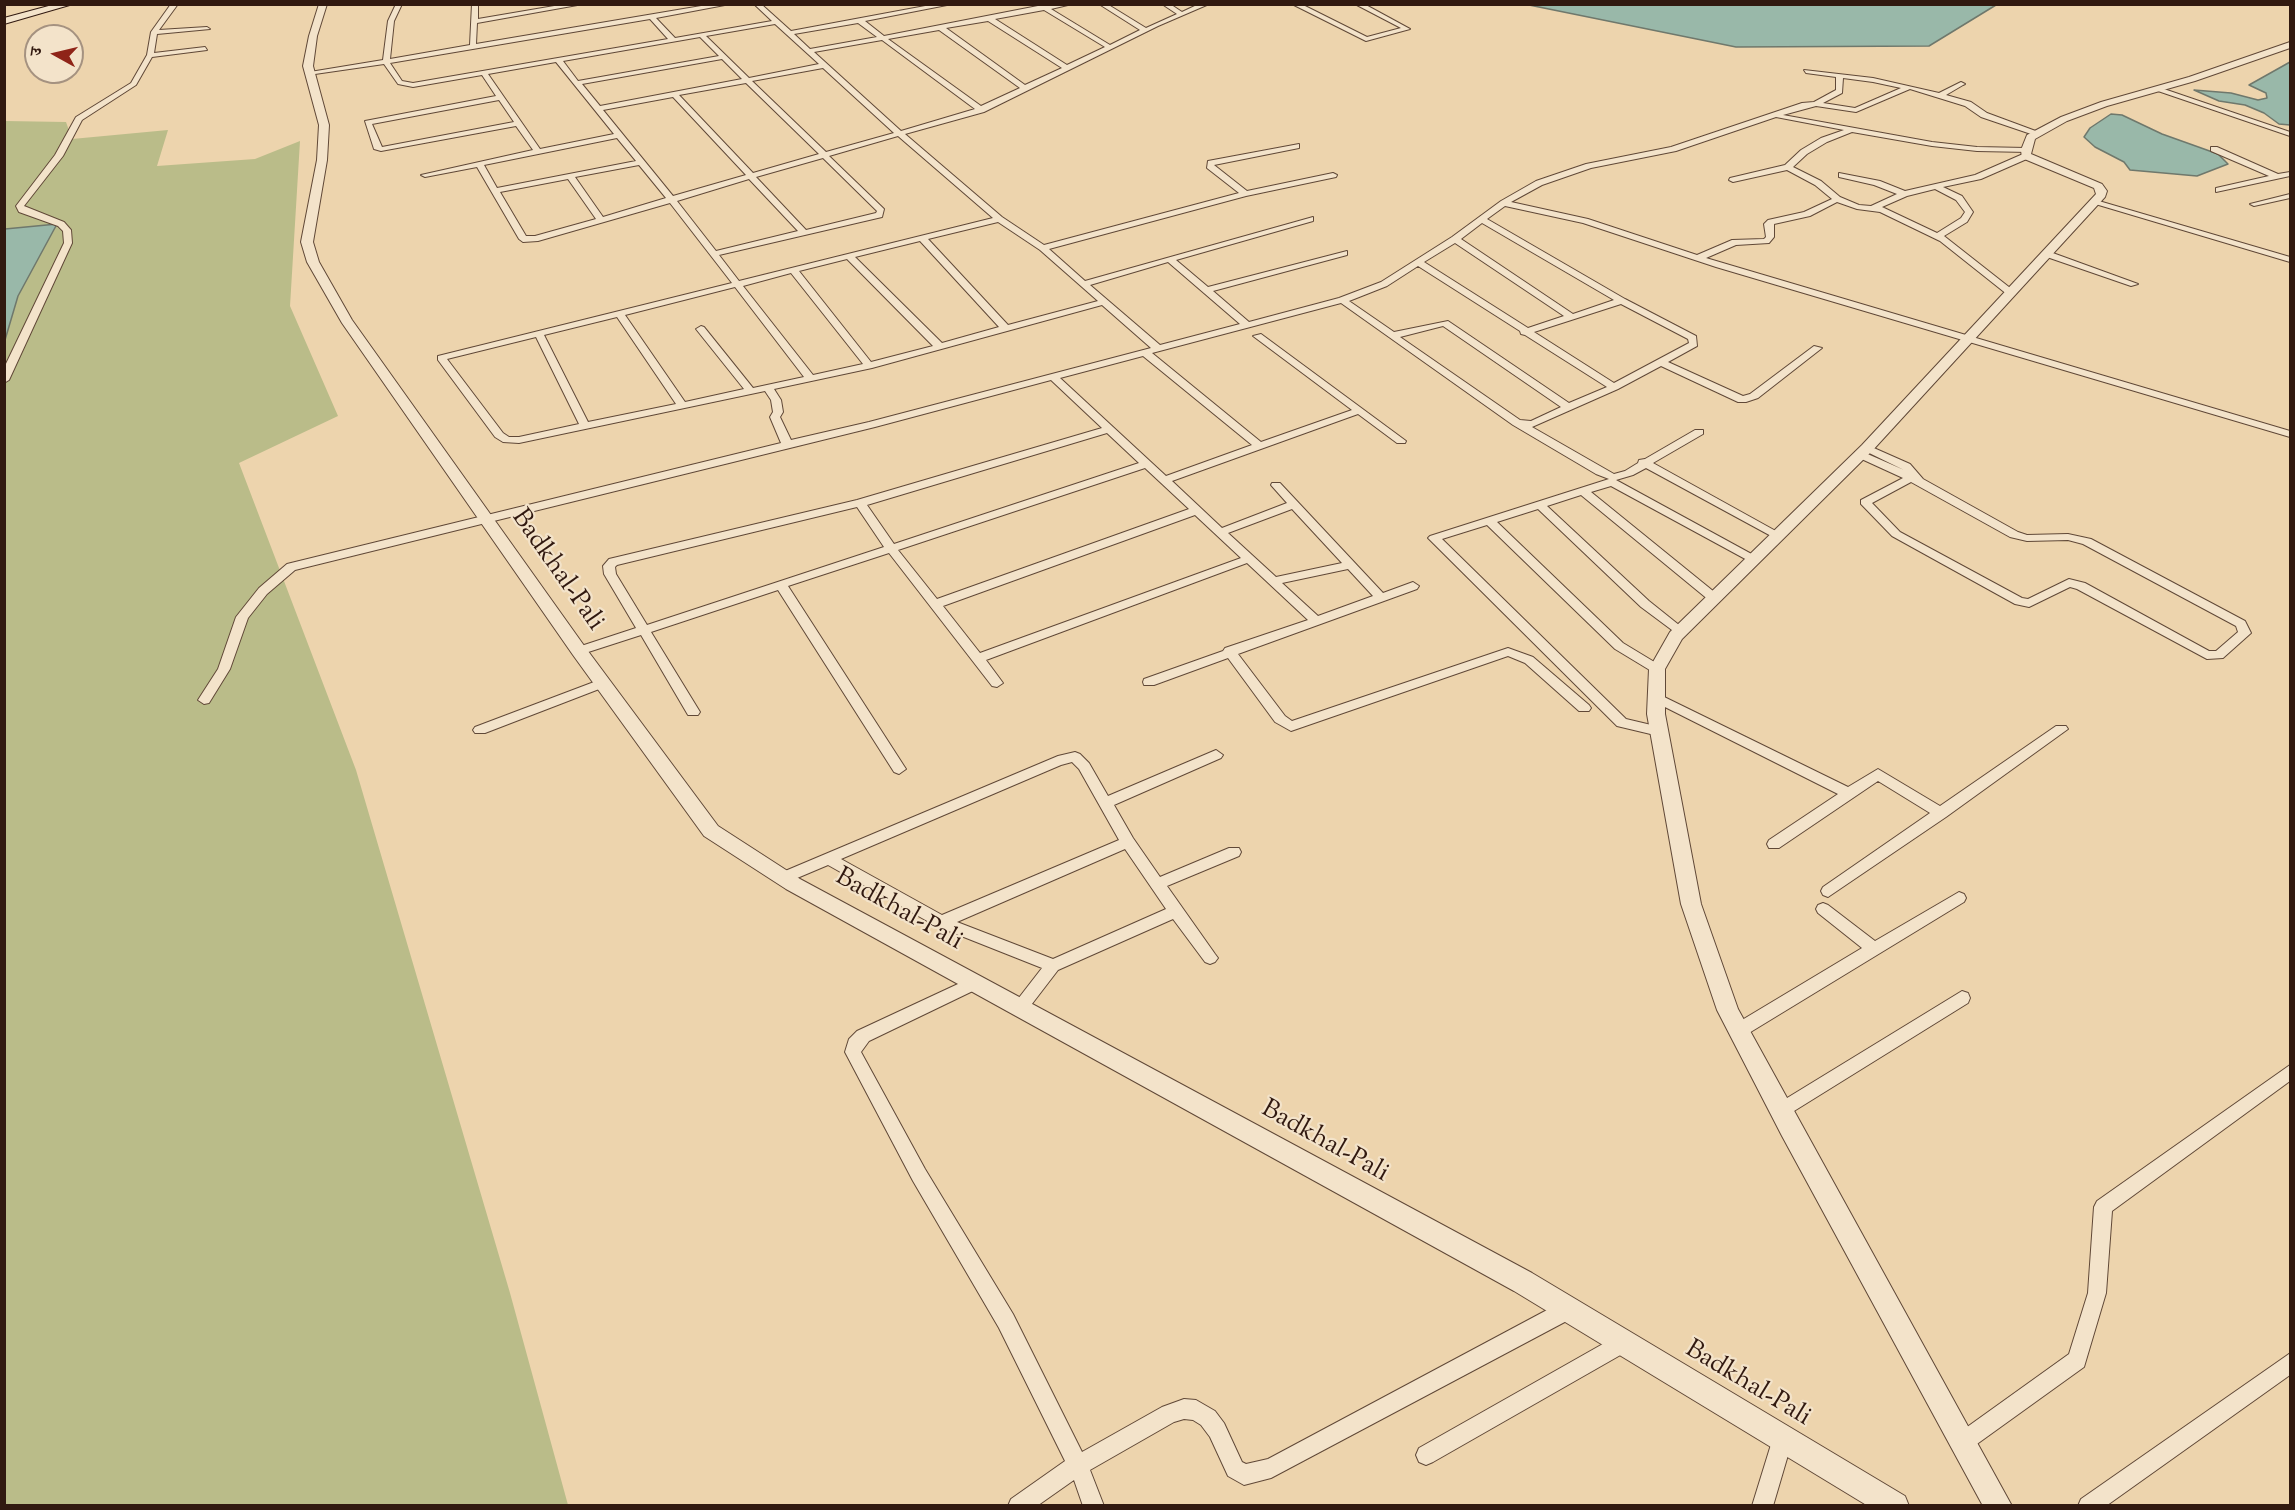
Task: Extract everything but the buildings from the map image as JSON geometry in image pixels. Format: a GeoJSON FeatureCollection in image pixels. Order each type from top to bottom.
{"type":"FeatureCollection","features":[{"type":"Feature","properties":{"kind":"main road"},"geometry":{"type":"LineString","coordinates":[[4,19],[53,4]]}},
{"type":"Feature","properties":{"kind":"main road"},"geometry":{"type":"LineString","coordinates":[[4,19],[69,4]]}},
{"type":"Feature","properties":{"kind":"street"},"geometry":{"type":"LineString","coordinates":[[4,380],[68,243],[68,230],[61,224],[22,210],[20,206],[59,156],[79,119],[134,84],[150,55],[154,32],[175,4]]}},
{"type":"Feature","properties":{"kind":"street","name":"Badkhal-Pali"},"geometry":{"type":"LineString","coordinates":[[323,4],[313,36],[308,66],[324,125],[321,160],[307,242],[313,262],[346,320],[579,651],[711,831],[783,878],[1569,1309],[1895,1506]]}},
{"type":"Feature","properties":{"kind":"street"},"geometry":{"type":"LineString","coordinates":[[399,4],[391,21],[386,62],[400,83],[407,84],[484,73],[777,21]]}},
{"type":"Feature","properties":{"kind":"street"},"geometry":{"type":"LineString","coordinates":[[473,47],[475,4]]}},
{"type":"Feature","properties":{"kind":"street"},"geometry":{"type":"LineString","coordinates":[[473,22],[580,4]]}},
{"type":"Feature","properties":{"kind":"street"},"geometry":{"type":"LineString","coordinates":[[664,4],[674,13]]}},
{"type":"Feature","properties":{"kind":"street"},"geometry":{"type":"LineString","coordinates":[[310,74],[727,4]]}},
{"type":"Feature","properties":{"kind":"street"},"geometry":{"type":"LineString","coordinates":[[757,4],[899,133],[999,219],[1043,248],[1158,349]]}},
{"type":"Feature","properties":{"kind":"street"},"geometry":{"type":"LineString","coordinates":[[790,33],[949,4]]}},
{"type":"Feature","properties":{"kind":"street"},"geometry":{"type":"LineString","coordinates":[[1039,4],[1111,48]]}},
{"type":"Feature","properties":{"kind":"street"},"geometry":{"type":"LineString","coordinates":[[810,51],[1069,4]]}},
{"type":"Feature","properties":{"kind":"street"},"geometry":{"type":"LineString","coordinates":[[1102,4],[1145,30]]}},
{"type":"Feature","properties":{"kind":"street"},"geometry":{"type":"LineString","coordinates":[[1165,4],[1181,14]]}},
{"type":"Feature","properties":{"kind":"street"},"geometry":{"type":"LineString","coordinates":[[479,164],[522,239],[534,238],[754,177],[981,110],[1145,30],[1206,4]]}},
{"type":"Feature","properties":{"kind":"street"},"geometry":{"type":"LineString","coordinates":[[1295,4],[1366,39],[1407,29],[1358,4]]}},
{"type":"Feature","properties":{"kind":"street"},"geometry":{"type":"LineString","coordinates":[[651,17],[674,40]]}},
{"type":"Feature","properties":{"kind":"street"},"geometry":{"type":"LineString","coordinates":[[990,19],[1067,68]]}},
{"type":"Feature","properties":{"kind":"street"},"geometry":{"type":"LineString","coordinates":[[860,21],[981,110]]}},
{"type":"Feature","properties":{"kind":"street"},"geometry":{"type":"LineString","coordinates":[[941,28],[1025,88]]}},
{"type":"Feature","properties":{"kind":"street"},"geometry":{"type":"LineString","coordinates":[[154,32],[207,29]]}},
{"type":"Feature","properties":{"kind":"street"},"geometry":{"type":"LineString","coordinates":[[701,35],[822,156],[881,211],[879,214],[713,254]]}},
{"type":"Feature","properties":{"kind":"street"},"geometry":{"type":"LineString","coordinates":[[1874,208],[1904,194],[1978,177],[2026,153],[2031,137],[2037,133],[2104,104],[2161,88],[2290,45]]}},
{"type":"Feature","properties":{"kind":"street"},"geometry":{"type":"LineString","coordinates":[[150,55],[205,50]]}},
{"type":"Feature","properties":{"kind":"street"},"geometry":{"type":"LineString","coordinates":[[577,83],[724,57]]}},
{"type":"Feature","properties":{"kind":"street"},"geometry":{"type":"LineString","coordinates":[[558,60],[672,200],[809,377]]}},
{"type":"Feature","properties":{"kind":"street"},"geometry":{"type":"LineString","coordinates":[[598,109],[826,65]]}},
{"type":"Feature","properties":{"kind":"street"},"geometry":{"type":"LineString","coordinates":[[1806,71],[1906,87],[1940,96],[1974,106],[1984,115],[2037,133]]}},
{"type":"Feature","properties":{"kind":"street"},"geometry":{"type":"LineString","coordinates":[[484,73],[538,152]]}},
{"type":"Feature","properties":{"kind":"street"},"geometry":{"type":"LineString","coordinates":[[1816,104],[1839,91],[1840,75]]}},
{"type":"Feature","properties":{"kind":"street"},"geometry":{"type":"LineString","coordinates":[[1940,96],[1961,84]]}},
{"type":"Feature","properties":{"kind":"street"},"geometry":{"type":"LineString","coordinates":[[204,700],[224,669],[242,617],[263,591],[291,567],[871,425],[1342,300],[1384,284],[1455,239],[1504,203],[1539,183],[1589,166],[1673,149],[1779,116],[1805,105],[1816,104],[1856,110],[1906,87]]}},
{"type":"Feature","properties":{"kind":"street"},"geometry":{"type":"LineString","coordinates":[[2161,88],[2290,134]]}},
{"type":"Feature","properties":{"kind":"street"},"geometry":{"type":"LineString","coordinates":[[675,94],[804,232]]}},
{"type":"Feature","properties":{"kind":"street"},"geometry":{"type":"LineString","coordinates":[[501,98],[368,123],[377,147],[381,149],[519,123]]}},
{"type":"Feature","properties":{"kind":"street"},"geometry":{"type":"LineString","coordinates":[[1779,116],[1943,146],[2026,153],[2098,186],[2102,191],[1971,338],[1863,451],[1680,632],[1658,669],[1656,697],[1659,731],[1690,904],[1728,1010],[1780,1111],[1998,1506]]}},
{"type":"Feature","properties":{"kind":"street"},"geometry":{"type":"LineString","coordinates":[[1733,180],[1788,167],[1804,152],[1824,140],[1851,130]]}},
{"type":"Feature","properties":{"kind":"street"},"geometry":{"type":"LineString","coordinates":[[425,175],[620,135]]}},
{"type":"Feature","properties":{"kind":"street"},"geometry":{"type":"LineString","coordinates":[[1245,194],[1210,166],[1211,163],[1296,146]]}},
{"type":"Feature","properties":{"kind":"street"},"geometry":{"type":"LineString","coordinates":[[2214,149],[2277,177]]}},
{"type":"Feature","properties":{"kind":"street"},"geometry":{"type":"LineString","coordinates":[[495,191],[641,162]]}},
{"type":"Feature","properties":{"kind":"street"},"geometry":{"type":"LineString","coordinates":[[1788,167],[1818,183],[1837,199],[1857,207],[1874,208],[1914,223],[1938,236],[2011,293]]}},
{"type":"Feature","properties":{"kind":"street"},"geometry":{"type":"LineString","coordinates":[[2218,190],[2290,174]]}},
{"type":"Feature","properties":{"kind":"street"},"geometry":{"type":"LineString","coordinates":[[1043,248],[1245,194],[1333,175]]}},
{"type":"Feature","properties":{"kind":"street"},"geometry":{"type":"LineString","coordinates":[[1842,175],[1877,183],[1904,194]]}},
{"type":"Feature","properties":{"kind":"street"},"geometry":{"type":"LineString","coordinates":[[571,177],[601,220]]}},
{"type":"Feature","properties":{"kind":"street"},"geometry":{"type":"LineString","coordinates":[[1936,187],[1959,198],[1969,212],[1964,220],[1938,236]]}},
{"type":"Feature","properties":{"kind":"street"},"geometry":{"type":"LineString","coordinates":[[2254,204],[2290,196]]}},
{"type":"Feature","properties":{"kind":"street"},"geometry":{"type":"LineString","coordinates":[[1698,258],[1735,242],[1766,241],[1770,237],[1768,224],[1771,222],[1807,214],[1837,199]]}},
{"type":"Feature","properties":{"kind":"street"},"geometry":{"type":"LineString","coordinates":[[2095,201],[2290,260]]}},
{"type":"Feature","properties":{"kind":"street"},"geometry":{"type":"LineString","coordinates":[[1504,203],[1585,221],[1698,258],[2290,434]]}},
{"type":"Feature","properties":{"kind":"street"},"geometry":{"type":"LineString","coordinates":[[999,219],[441,358],[499,435],[507,440],[519,440],[749,389],[869,366],[1103,302]]}},
{"type":"Feature","properties":{"kind":"street"},"geometry":{"type":"LineString","coordinates":[[1083,284],[1310,219]]}},
{"type":"Feature","properties":{"kind":"street"},"geometry":{"type":"LineString","coordinates":[[1482,220],[1622,302],[1695,341],[1691,347],[1614,387],[1532,424],[1521,425]]}},
{"type":"Feature","properties":{"kind":"street"},"geometry":{"type":"LineString","coordinates":[[923,239],[1005,328]]}},
{"type":"Feature","properties":{"kind":"street"},"geometry":{"type":"LineString","coordinates":[[1455,239],[1570,316]]}},
{"type":"Feature","properties":{"kind":"street"},"geometry":{"type":"LineString","coordinates":[[1207,290],[1344,253]]}},
{"type":"Feature","properties":{"kind":"street"},"geometry":{"type":"LineString","coordinates":[[2047,254],[2134,284]]}},
{"type":"Feature","properties":{"kind":"street"},"geometry":{"type":"LineString","coordinates":[[850,257],[939,346]]}},
{"type":"Feature","properties":{"kind":"street"},"geometry":{"type":"LineString","coordinates":[[1171,260],[1248,326]]}},
{"type":"Feature","properties":{"kind":"street"},"geometry":{"type":"LineString","coordinates":[[1418,262],[1524,332],[1614,387]]}},
{"type":"Feature","properties":{"kind":"street"},"geometry":{"type":"LineString","coordinates":[[794,271],[869,366]]}},
{"type":"Feature","properties":{"kind":"street"},"geometry":{"type":"LineString","coordinates":[[1342,300],[1521,425],[1600,472],[1613,477],[1629,472],[1699,432]]}},
{"type":"Feature","properties":{"kind":"street"},"geometry":{"type":"LineString","coordinates":[[1524,332],[1570,316],[1622,302]]}},
{"type":"Feature","properties":{"kind":"street"},"geometry":{"type":"LineString","coordinates":[[620,314],[682,405]]}},
{"type":"Feature","properties":{"kind":"street"},"geometry":{"type":"LineString","coordinates":[[1391,336],[1445,323],[1569,408]]}},
{"type":"Feature","properties":{"kind":"street"},"geometry":{"type":"LineString","coordinates":[[701,329],[749,389]]}},
{"type":"Feature","properties":{"kind":"street"},"geometry":{"type":"LineString","coordinates":[[539,334],[585,427]]}},
{"type":"Feature","properties":{"kind":"street"},"geometry":{"type":"LineString","coordinates":[[1258,336],[1401,441]]}},
{"type":"Feature","properties":{"kind":"street"},"geometry":{"type":"LineString","coordinates":[[1660,362],[1742,400],[1754,396],[1817,348]]}},
{"type":"Feature","properties":{"kind":"street"},"geometry":{"type":"LineString","coordinates":[[1145,353],[1259,446]]}},
{"type":"Feature","properties":{"kind":"street"},"geometry":{"type":"LineString","coordinates":[[1054,378],[1248,559],[1276,580],[1315,620]]}},
{"type":"Feature","properties":{"kind":"street"},"geometry":{"type":"LineString","coordinates":[[767,386],[777,400],[778,412],[775,417],[788,444]]}},
{"type":"Feature","properties":{"kind":"street"},"geometry":{"type":"LineString","coordinates":[[1165,480],[1360,410]]}},
{"type":"Feature","properties":{"kind":"street"},"geometry":{"type":"LineString","coordinates":[[693,712],[610,574],[609,566],[613,562],[860,503],[1109,429]]}},
{"type":"Feature","properties":{"kind":"street"},"geometry":{"type":"LineString","coordinates":[[1863,451],[1914,479],[2014,535],[2027,538],[2068,537],[2087,542],[2241,624],[2245,633],[2219,656],[2207,655],[2081,586],[2070,584],[2029,603],[2019,601],[1896,534],[1865,502],[1914,479]]}},
{"type":"Feature","properties":{"kind":"street"},"geometry":{"type":"LineString","coordinates":[[1643,462],[1777,535]]}},
{"type":"Feature","properties":{"kind":"street"},"geometry":{"type":"LineString","coordinates":[[579,651],[1147,464]]}},
{"type":"Feature","properties":{"kind":"street"},"geometry":{"type":"LineString","coordinates":[[1659,731],[1622,723],[1434,538],[1612,482],[1754,559]]}},
{"type":"Feature","properties":{"kind":"street"},"geometry":{"type":"LineString","coordinates":[[1276,485],[1380,597]]}},
{"type":"Feature","properties":{"kind":"street"},"geometry":{"type":"LineString","coordinates":[[1584,492],[1714,598]]}},
{"type":"Feature","properties":{"kind":"street"},"geometry":{"type":"LineString","coordinates":[[860,503],[891,548],[997,683]]}},
{"type":"Feature","properties":{"kind":"street"},"geometry":{"type":"LineString","coordinates":[[1221,532],[1294,504]]}},
{"type":"Feature","properties":{"kind":"street"},"geometry":{"type":"LineString","coordinates":[[1541,506],[1645,604],[1680,632]]}},
{"type":"Feature","properties":{"kind":"street"},"geometry":{"type":"LineString","coordinates":[[935,604],[1197,510]]}},
{"type":"Feature","properties":{"kind":"street"},"geometry":{"type":"LineString","coordinates":[[1490,521],[1619,646],[1658,669]]}},
{"type":"Feature","properties":{"kind":"street"},"geometry":{"type":"LineString","coordinates":[[978,658],[1248,559]]}},
{"type":"Feature","properties":{"kind":"street"},"geometry":{"type":"LineString","coordinates":[[1276,580],[1350,565]]}},
{"type":"Feature","properties":{"kind":"street"},"geometry":{"type":"LineString","coordinates":[[781,585],[899,770]]}},
{"type":"Feature","properties":{"kind":"street"},"geometry":{"type":"LineString","coordinates":[[1149,682],[1228,651],[1413,586]]}},
{"type":"Feature","properties":{"kind":"street"},"geometry":{"type":"LineString","coordinates":[[1228,651],[1280,719],[1291,726],[1508,652],[1529,660],[1584,708]]}},
{"type":"Feature","properties":{"kind":"street"},"geometry":{"type":"LineString","coordinates":[[480,730],[602,683]]}},
{"type":"Feature","properties":{"kind":"street"},"geometry":{"type":"LineString","coordinates":[[1656,697],[1850,794]]}},
{"type":"Feature","properties":{"kind":"street"},"geometry":{"type":"LineString","coordinates":[[1828,891],[2061,729]]}},
{"type":"Feature","properties":{"kind":"street"},"geometry":{"type":"LineString","coordinates":[[1107,802],[1216,755]]}},
{"type":"Feature","properties":{"kind":"street"},"geometry":{"type":"LineString","coordinates":[[783,878],[1075,757],[1107,802],[1128,843],[1210,958]]}},
{"type":"Feature","properties":{"kind":"street"},"geometry":{"type":"LineString","coordinates":[[1774,844],[1878,774],[1941,813]]}},
{"type":"Feature","properties":{"kind":"street"},"geometry":{"type":"LineString","coordinates":[[940,922],[1128,843]]}},
{"type":"Feature","properties":{"kind":"street"},"geometry":{"type":"LineString","coordinates":[[1157,884],[1234,852]]}},
{"type":"Feature","properties":{"kind":"street"},"geometry":{"type":"LineString","coordinates":[[829,858],[940,922],[1053,966]]}},
{"type":"Feature","properties":{"kind":"street"},"geometry":{"type":"LineString","coordinates":[[1738,1031],[1959,898]]}},
{"type":"Feature","properties":{"kind":"street"},"geometry":{"type":"LineString","coordinates":[[1823,909],[1874,949]]}},
{"type":"Feature","properties":{"kind":"street"},"geometry":{"type":"LineString","coordinates":[[1019,1008],[1053,966],[1176,911]]}},
{"type":"Feature","properties":{"kind":"street"},"geometry":{"type":"LineString","coordinates":[[973,983],[863,1036],[855,1044],[853,1052],[919,1175],[1006,1321],[1078,1465],[1094,1506]]}},
{"type":"Feature","properties":{"kind":"street"},"geometry":{"type":"LineString","coordinates":[[1780,1111],[1962,999]]}},
{"type":"Feature","properties":{"kind":"street"},"geometry":{"type":"LineString","coordinates":[[1963,1442],[2077,1360],[2097,1293],[2103,1207],[2290,1072]]}},
{"type":"Feature","properties":{"kind":"street"},"geometry":{"type":"LineString","coordinates":[[1018,1506],[1078,1465],[1169,1414],[1184,1410],[1196,1410],[1208,1418],[1217,1430],[1234,1469],[1244,1475],[1271,1468],[1569,1309]]}},
{"type":"Feature","properties":{"kind":"street"},"geometry":{"type":"LineString","coordinates":[[1426,1455],[1624,1342]]}},
{"type":"Feature","properties":{"kind":"street"},"geometry":{"type":"LineString","coordinates":[[2088,1506],[2289,1364]]}},
{"type":"Feature","properties":{"kind":"street"},"geometry":{"type":"LineString","coordinates":[[1762,1506],[1783,1438]]}},
{"type":"Feature","properties":{"kind":"green space"},"geometry":{"type":"Polygon","coordinates":[[[5,121],[66,122],[72,139],[168,130],[157,166],[255,159],[300,141],[290,306],[338,416],[239,463],[356,770],[510,1293],[568,1505],[5,1506],[5,121]]]}},
{"type":"Feature","properties":{"kind":"shaded area"},"geometry":{"type":"Polygon","coordinates":[[[1996,4],[1929,46],[1736,47],[1529,5],[1996,4]]]}},
{"type":"Feature","properties":{"kind":"shaded area"},"geometry":{"type":"Polygon","coordinates":[[[2290,62],[2290,125],[2279,124],[2264,113],[2245,105],[2219,101],[2194,90],[2231,93],[2258,100],[2267,98],[2266,93],[2249,85],[2290,62]]]}},
{"type":"Feature","properties":{"kind":"shaded area"},"geometry":{"type":"Polygon","coordinates":[[[2111,114],[2122,115],[2162,134],[2218,154],[2228,164],[2197,176],[2130,170],[2124,162],[2095,147],[2084,137],[2090,128],[2111,114]]]}},
{"type":"Feature","properties":{"kind":"shaded area"},"geometry":{"type":"Polygon","coordinates":[[[57,224],[18,296],[5,340],[5,229],[57,224]]]}}]}
